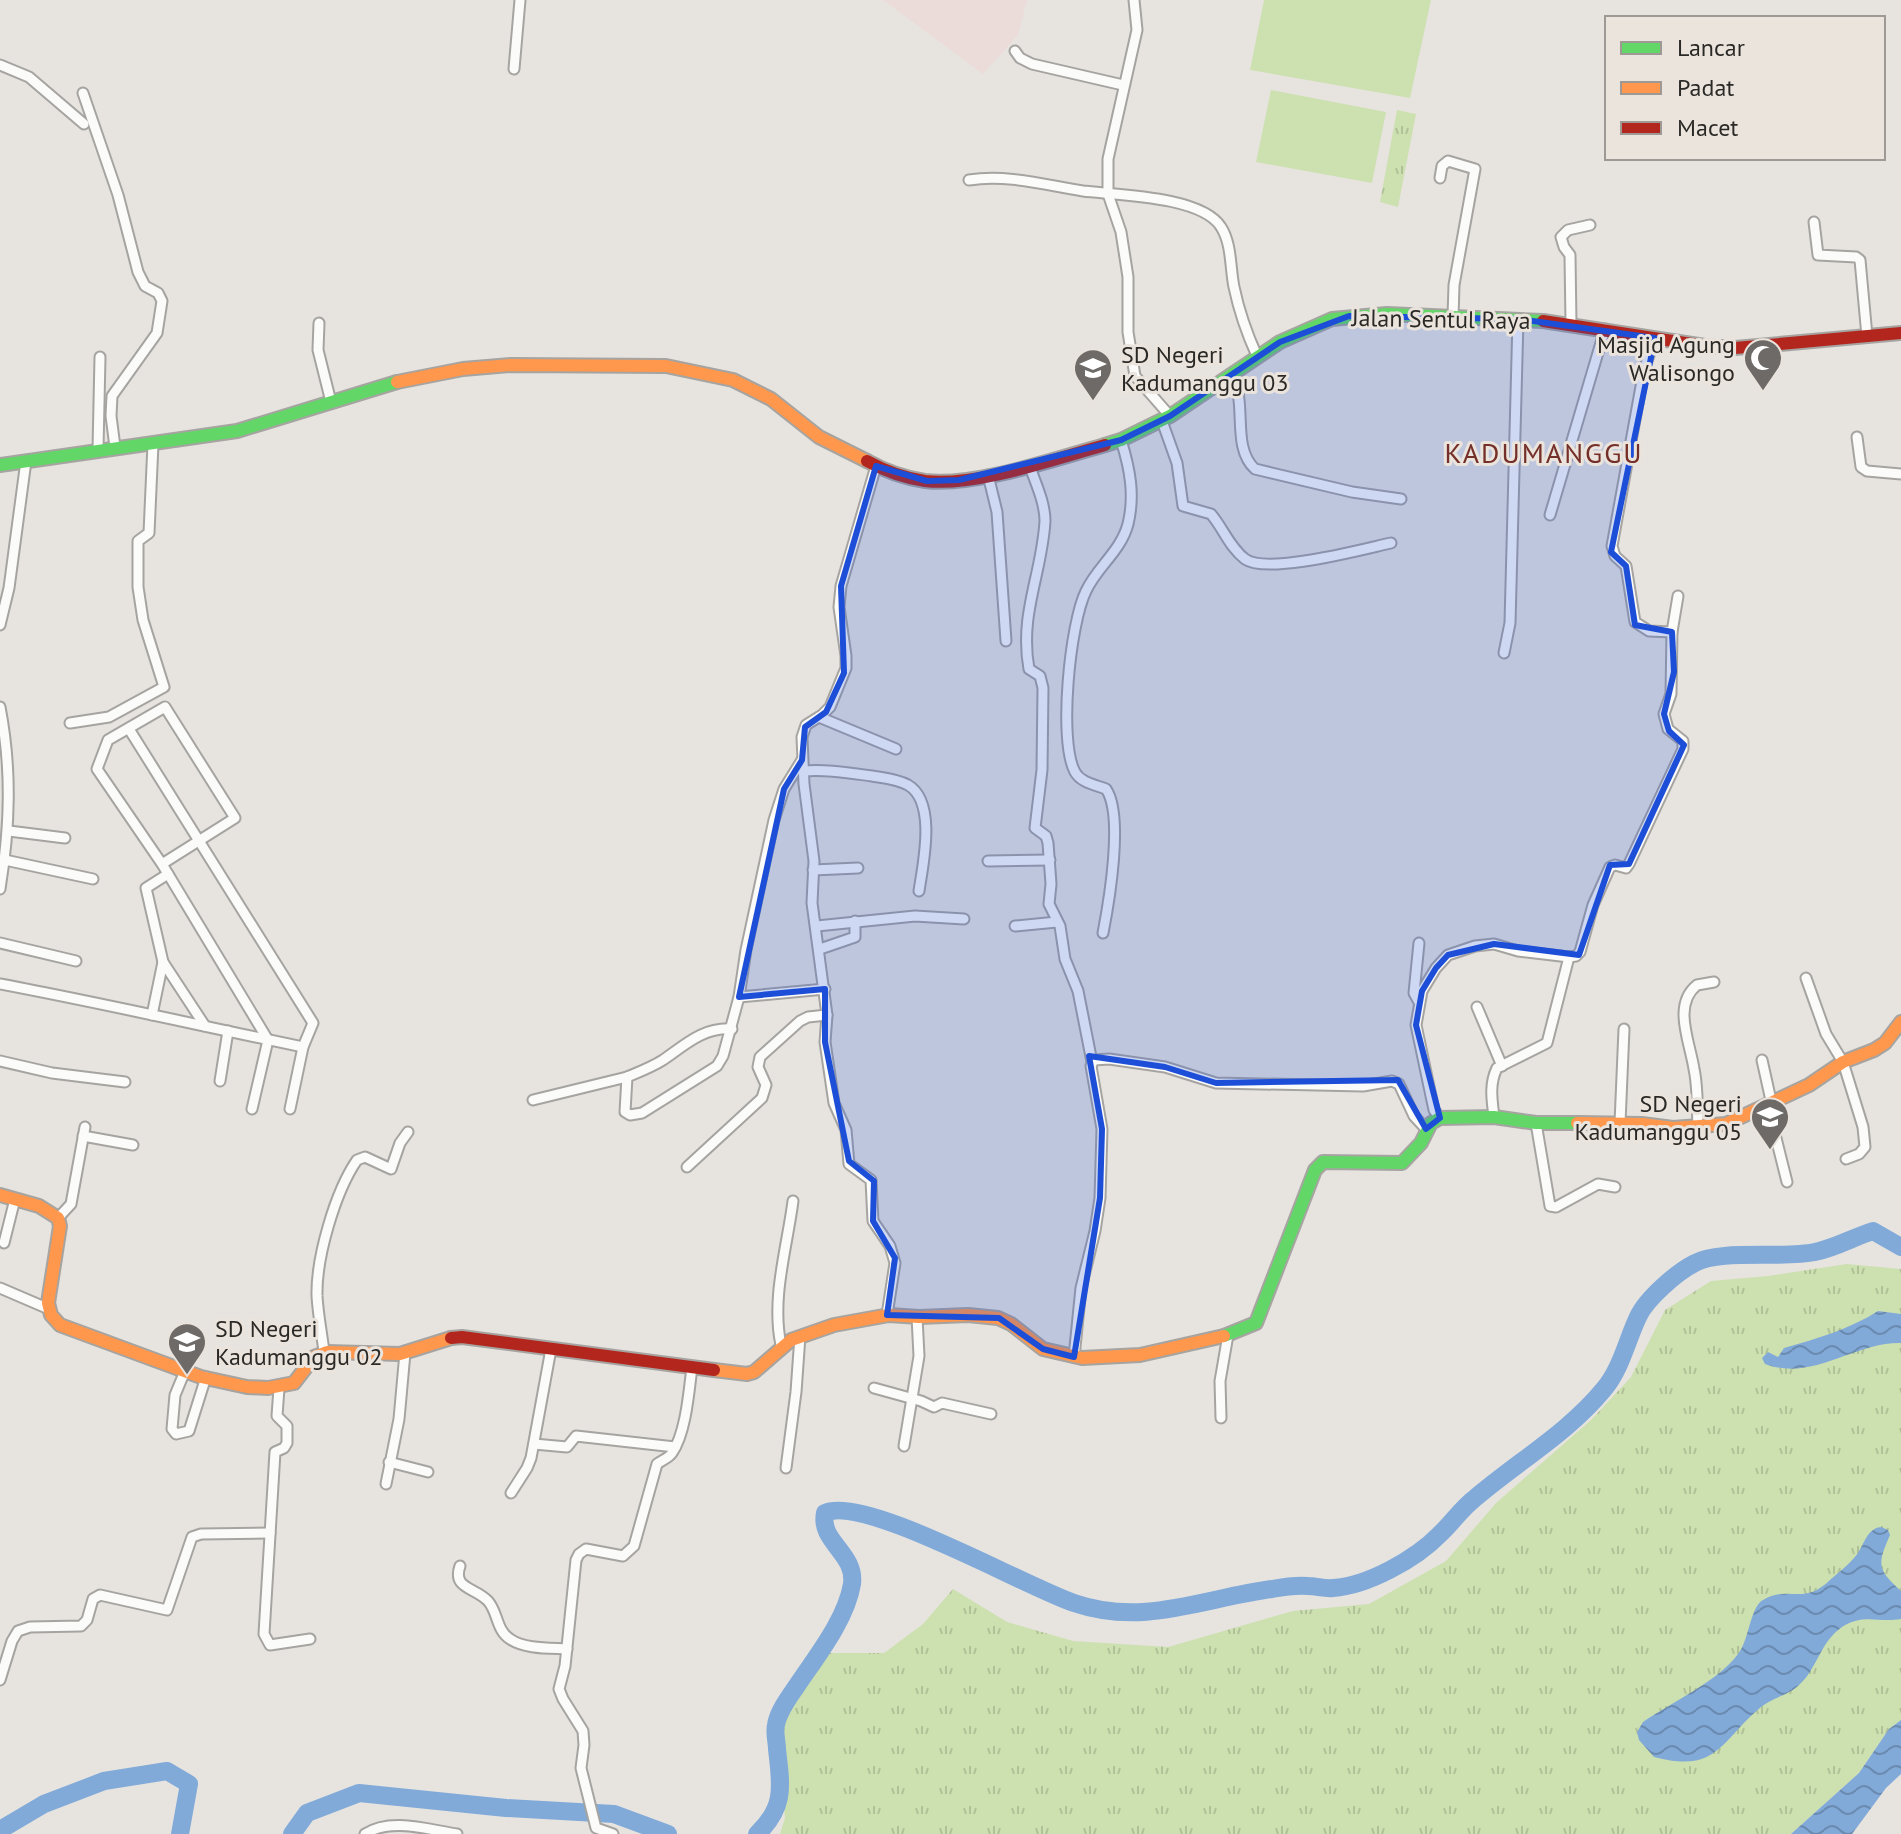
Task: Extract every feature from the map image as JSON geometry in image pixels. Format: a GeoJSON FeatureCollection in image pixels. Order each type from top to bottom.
{"type":"FeatureCollection","features":[{"type":"Feature","properties":{"kind":"street"},"geometry":{"type":"LineString","coordinates":[[514,69],[520,0]]}},
{"type":"Feature","properties":{"kind":"street"},"geometry":{"type":"LineString","coordinates":[[1134,0],[1137,30],[1108,159],[1108,194],[1121,232],[1128,277],[1128,332],[1135,376],[1166,419],[1183,506],[1211,514],[1246,560],[1266,565],[1391,543]]}},
{"type":"Feature","properties":{"kind":"street"},"geometry":{"type":"LineString","coordinates":[[1015,51],[1020,58],[1032,64],[1123,85]]}},
{"type":"Feature","properties":{"kind":"street"},"geometry":{"type":"LineString","coordinates":[[0,65],[29,77],[84,124]]}},
{"type":"Feature","properties":{"kind":"street"},"geometry":{"type":"LineString","coordinates":[[83,93],[118,195],[138,272],[145,286],[160,296],[162,301],[157,333],[112,396],[115,447]]}},
{"type":"Feature","properties":{"kind":"street"},"geometry":{"type":"LineString","coordinates":[[1440,178],[1442,166],[1448,161],[1475,169],[1456,271],[1453,317]]}},
{"type":"Feature","properties":{"kind":"street"},"geometry":{"type":"LineString","coordinates":[[969,180],[1001,177],[1108,194],[1131,194],[1163,200],[1208,215],[1220,226],[1227,240],[1246,333],[1257,356]]}},
{"type":"Feature","properties":{"kind":"street"},"geometry":{"type":"LineString","coordinates":[[1814,222],[1818,255],[1856,257],[1860,260],[1867,336]]}},
{"type":"Feature","properties":{"kind":"street"},"geometry":{"type":"LineString","coordinates":[[1571,324],[1572,265],[1561,237],[1568,230],[1590,225]]}},
{"type":"Feature","properties":{"kind":"street","name":"Jalan Sentul Raya"},"geometry":{"type":"LineString","coordinates":[[0,465],[237,431],[390,383],[463,369],[511,365],[666,366],[733,380],[771,399],[819,437],[901,476],[927,481],[959,480],[1030,467],[1121,440],[1166,419],[1257,356],[1293,336],[1332,319],[1349,316],[1387,314],[1518,319],[1735,348],[1901,333]]}},
{"type":"Feature","properties":{"kind":"street"},"geometry":{"type":"LineString","coordinates":[[1504,653],[1509,628],[1518,319]]}},
{"type":"Feature","properties":{"kind":"street"},"geometry":{"type":"LineString","coordinates":[[319,323],[318,350],[331,402]]}},
{"type":"Feature","properties":{"kind":"street"},"geometry":{"type":"LineString","coordinates":[[1550,515],[1605,329]]}},
{"type":"Feature","properties":{"kind":"street"},"geometry":{"type":"LineString","coordinates":[[1655,338],[1644,370],[1612,546],[1615,556],[1626,566],[1635,622],[1649,631],[1672,632]]}},
{"type":"Feature","properties":{"kind":"street"},"geometry":{"type":"LineString","coordinates":[[98,449],[100,357]]}},
{"type":"Feature","properties":{"kind":"street"},"geometry":{"type":"LineString","coordinates":[[1230,374],[1238,393],[1243,446],[1249,463],[1255,469],[1352,492],[1401,499]]}},
{"type":"Feature","properties":{"kind":"street"},"geometry":{"type":"LineString","coordinates":[[1857,437],[1861,467],[1867,471],[1901,474]]}},
{"type":"Feature","properties":{"kind":"street"},"geometry":{"type":"LineString","coordinates":[[1103,933],[1112,883],[1114,846],[1111,799],[1106,789],[1081,780],[1074,771],[1068,725],[1070,662],[1076,616],[1087,589],[1119,545],[1128,525],[1132,482],[1121,440]]}},
{"type":"Feature","properties":{"kind":"street"},"geometry":{"type":"LineString","coordinates":[[70,723],[109,717],[164,687],[143,620],[138,587],[138,541],[149,533],[153,444]]}},
{"type":"Feature","properties":{"kind":"street"},"geometry":{"type":"LineString","coordinates":[[0,625],[9,588],[26,461]]}},
{"type":"Feature","properties":{"kind":"street"},"geometry":{"type":"LineString","coordinates":[[876,466],[841,586],[839,607],[846,668],[830,707],[808,723],[803,731],[802,760],[813,870],[812,894],[825,989],[825,1042],[832,1092],[846,1130],[849,1164],[871,1180],[873,1221],[895,1258],[896,1270],[887,1315]]}},
{"type":"Feature","properties":{"kind":"street"},"geometry":{"type":"LineString","coordinates":[[1030,467],[1043,504],[1045,521],[1027,611],[1025,638],[1029,669],[1040,676],[1043,688],[1042,770],[1035,828],[1046,836],[1050,860],[1049,904],[1078,991],[1102,1129],[1100,1198],[1081,1288],[1074,1357]]}},
{"type":"Feature","properties":{"kind":"street"},"geometry":{"type":"LineString","coordinates":[[988,475],[997,512],[1006,641]]}},
{"type":"Feature","properties":{"kind":"street"},"geometry":{"type":"LineString","coordinates":[[1440,1118],[1434,1110],[1416,1025],[1428,979],[1448,955],[1475,946],[1494,944],[1518,951],[1569,957],[1580,952],[1593,905],[1610,867],[1626,868],[1629,864],[1683,749],[1683,741],[1668,729],[1664,714],[1674,672],[1672,632],[1678,596]]}},
{"type":"Feature","properties":{"kind":"street"},"geometry":{"type":"LineString","coordinates":[[0,707],[8,758],[9,831],[0,889]]}},
{"type":"Feature","properties":{"kind":"street"},"geometry":{"type":"LineString","coordinates":[[162,864],[235,818],[165,707],[108,740],[97,769],[162,864],[268,1040],[252,1109]]}},
{"type":"Feature","properties":{"kind":"street"},"geometry":{"type":"LineString","coordinates":[[819,717],[896,749]]}},
{"type":"Feature","properties":{"kind":"street"},"geometry":{"type":"LineString","coordinates":[[129,729],[313,1023],[303,1047],[290,1109]]}},
{"type":"Feature","properties":{"kind":"street"},"geometry":{"type":"LineString","coordinates":[[627,1077],[625,1112],[630,1115],[642,1113],[717,1066],[732,1029],[774,820],[784,789],[802,760]]}},
{"type":"Feature","properties":{"kind":"street"},"geometry":{"type":"LineString","coordinates":[[803,771],[845,772],[896,780],[912,787],[922,802],[925,814],[926,838],[919,891]]}},
{"type":"Feature","properties":{"kind":"street"},"geometry":{"type":"LineString","coordinates":[[9,831],[65,838]]}},
{"type":"Feature","properties":{"kind":"street"},"geometry":{"type":"LineString","coordinates":[[5,860],[93,879]]}},
{"type":"Feature","properties":{"kind":"street"},"geometry":{"type":"LineString","coordinates":[[988,861],[1050,860]]}},
{"type":"Feature","properties":{"kind":"street"},"geometry":{"type":"LineString","coordinates":[[813,870],[858,868]]}},
{"type":"Feature","properties":{"kind":"street"},"geometry":{"type":"LineString","coordinates":[[168,874],[146,888],[163,962],[205,1026]]}},
{"type":"Feature","properties":{"kind":"street"},"geometry":{"type":"LineString","coordinates":[[817,926],[915,916],[964,919]]}},
{"type":"Feature","properties":{"kind":"street"},"geometry":{"type":"LineString","coordinates":[[820,949],[855,937],[855,921]]}},
{"type":"Feature","properties":{"kind":"street"},"geometry":{"type":"LineString","coordinates":[[1015,926],[1057,922]]}},
{"type":"Feature","properties":{"kind":"street"},"geometry":{"type":"LineString","coordinates":[[0,943],[76,961]]}},
{"type":"Feature","properties":{"kind":"street"},"geometry":{"type":"LineString","coordinates":[[1419,943],[1414,993],[1420,1003]]}},
{"type":"Feature","properties":{"kind":"street"},"geometry":{"type":"LineString","coordinates":[[1494,1117],[1493,1079],[1497,1068],[1547,1043],[1569,957]]}},
{"type":"Feature","properties":{"kind":"street"},"geometry":{"type":"LineString","coordinates":[[152,1015],[163,962]]}},
{"type":"Feature","properties":{"kind":"street"},"geometry":{"type":"LineString","coordinates":[[1806,978],[1826,1034],[1843,1062],[1866,1139],[1865,1147],[1859,1154],[1846,1159]]}},
{"type":"Feature","properties":{"kind":"street"},"geometry":{"type":"LineString","coordinates":[[1698,1127],[1695,1070],[1685,1029],[1685,1001],[1697,985],[1714,982]]}},
{"type":"Feature","properties":{"kind":"street"},"geometry":{"type":"LineString","coordinates":[[0,984],[104,1003],[303,1047]]}},
{"type":"Feature","properties":{"kind":"street"},"geometry":{"type":"LineString","coordinates":[[739,997],[825,989]]}},
{"type":"Feature","properties":{"kind":"street"},"geometry":{"type":"LineString","coordinates":[[1477,1007],[1502,1066]]}},
{"type":"Feature","properties":{"kind":"street"},"geometry":{"type":"LineString","coordinates":[[687,1167],[762,1098],[766,1085],[758,1067],[760,1057],[800,1021],[827,1015]]}},
{"type":"Feature","properties":{"kind":"street"},"geometry":{"type":"LineString","coordinates":[[0,1195],[39,1206],[58,1218],[60,1226],[49,1309],[54,1319],[69,1330],[185,1371],[244,1386],[279,1388],[299,1382],[312,1358],[324,1352],[392,1355],[462,1337],[754,1373],[763,1369],[781,1345],[800,1336],[872,1316],[887,1315],[917,1317],[959,1313],[999,1318],[1014,1325],[1043,1349],[1074,1357],[1125,1359],[1228,1335],[1246,1330],[1256,1323],[1318,1165],[1331,1160],[1402,1163],[1421,1143],[1431,1123],[1440,1118],[1494,1117],[1536,1123],[1620,1123],[1673,1128],[1726,1124],[1770,1106],[1843,1062],[1879,1047],[1901,1022]]}},
{"type":"Feature","properties":{"kind":"street"},"geometry":{"type":"LineString","coordinates":[[533,1100],[627,1077],[660,1062],[681,1045],[711,1029],[732,1029]]}},
{"type":"Feature","properties":{"kind":"street"},"geometry":{"type":"LineString","coordinates":[[1620,1123],[1624,1029]]}},
{"type":"Feature","properties":{"kind":"street"},"geometry":{"type":"LineString","coordinates":[[220,1081],[228,1031]]}},
{"type":"Feature","properties":{"kind":"street"},"geometry":{"type":"LineString","coordinates":[[1092,1062],[1109,1059],[1165,1067],[1216,1083],[1240,1085],[1275,1082],[1363,1086],[1392,1081],[1399,1084],[1414,1116],[1426,1129]]}},
{"type":"Feature","properties":{"kind":"street"},"geometry":{"type":"LineString","coordinates":[[1762,1060],[1787,1182]]}},
{"type":"Feature","properties":{"kind":"street"},"geometry":{"type":"LineString","coordinates":[[0,1061],[52,1073],[125,1082]]}},
{"type":"Feature","properties":{"kind":"street"},"geometry":{"type":"LineString","coordinates":[[1536,1123],[1550,1206],[1556,1207],[1598,1184],[1615,1187]]}},
{"type":"Feature","properties":{"kind":"street"},"geometry":{"type":"LineString","coordinates":[[58,1218],[71,1204],[84,1131],[133,1145]]}},
{"type":"Feature","properties":{"kind":"street"},"geometry":{"type":"LineString","coordinates":[[324,1352],[317,1298],[332,1214],[357,1160],[365,1157],[391,1169],[400,1143],[408,1132]]}},
{"type":"Feature","properties":{"kind":"street"},"geometry":{"type":"LineString","coordinates":[[4,1243],[15,1199]]}},
{"type":"Feature","properties":{"kind":"street"},"geometry":{"type":"LineString","coordinates":[[781,1345],[778,1318],[780,1286],[793,1201]]}},
{"type":"Feature","properties":{"kind":"street"},"geometry":{"type":"LineString","coordinates":[[0,1288],[49,1309]]}},
{"type":"Feature","properties":{"kind":"street"},"geometry":{"type":"LineString","coordinates":[[904,1446],[921,1342],[917,1317]]}},
{"type":"Feature","properties":{"kind":"street"},"geometry":{"type":"LineString","coordinates":[[1221,1418],[1220,1381],[1228,1335]]}},
{"type":"Feature","properties":{"kind":"street"},"geometry":{"type":"LineString","coordinates":[[786,1468],[800,1336]]}},
{"type":"Feature","properties":{"kind":"street"},"geometry":{"type":"LineString","coordinates":[[511,1493],[527,1468],[534,1444],[551,1349]]}},
{"type":"Feature","properties":{"kind":"street"},"geometry":{"type":"LineString","coordinates":[[386,1484],[399,1419],[405,1353]]}},
{"type":"Feature","properties":{"kind":"street"},"geometry":{"type":"LineString","coordinates":[[613,1834],[596,1828],[581,1768],[583,1731],[559,1689],[579,1554],[586,1549],[616,1556],[627,1554],[634,1546],[657,1464],[671,1455],[675,1447],[687,1404],[692,1367]]}},
{"type":"Feature","properties":{"kind":"street"},"geometry":{"type":"LineString","coordinates":[[185,1371],[175,1395],[172,1429],[176,1434],[189,1431],[206,1377]]}},
{"type":"Feature","properties":{"kind":"street"},"geometry":{"type":"LineString","coordinates":[[279,1388],[277,1416],[287,1426],[288,1435],[284,1448],[275,1452],[265,1639],[274,1645],[310,1639]]}},
{"type":"Feature","properties":{"kind":"street"},"geometry":{"type":"LineString","coordinates":[[874,1388],[935,1408],[941,1402],[991,1414]]}},
{"type":"Feature","properties":{"kind":"street"},"geometry":{"type":"LineString","coordinates":[[534,1444],[567,1447],[576,1436],[675,1447]]}},
{"type":"Feature","properties":{"kind":"street"},"geometry":{"type":"LineString","coordinates":[[389,1462],[428,1472]]}},
{"type":"Feature","properties":{"kind":"street"},"geometry":{"type":"LineString","coordinates":[[0,1680],[18,1631],[24,1628],[81,1626],[87,1620],[96,1596],[167,1610],[190,1540],[196,1535],[270,1533]]}},
{"type":"Feature","properties":{"kind":"street"},"geometry":{"type":"LineString","coordinates":[[460,1566],[458,1577],[461,1585],[476,1590],[489,1602],[499,1627],[507,1637],[523,1644],[567,1649]]}},
{"type":"Feature","properties":{"kind":"street"},"geometry":{"type":"LineString","coordinates":[[365,1834],[372,1829],[391,1825],[457,1834]]}},
{"type":"Feature","properties":{"kind":"highlighted area"},"geometry":{"type":"Polygon","coordinates":[[[1349,316],[1518,319],[1655,338],[1611,552],[1626,566],[1635,625],[1672,632],[1674,672],[1664,714],[1669,731],[1684,745],[1629,864],[1610,865],[1579,955],[1494,944],[1448,955],[1436,968],[1422,991],[1416,1025],[1440,1118],[1426,1129],[1398,1080],[1216,1083],[1165,1067],[1089,1056],[1102,1129],[1100,1198],[1074,1357],[1043,1349],[999,1318],[887,1315],[895,1258],[873,1221],[874,1181],[849,1161],[825,1042],[825,989],[739,997],[784,789],[802,760],[805,727],[826,712],[844,673],[841,586],[876,466],[927,481],[959,480],[1121,440],[1170,416],[1280,342],[1349,316]]]}},
{"type":"Feature","properties":{"kind":"shaded area"},"geometry":{"type":"Polygon","coordinates":[[[883,0],[1027,0],[1018,35],[983,74],[883,0]]]}},
{"type":"Feature","properties":{"kind":"green space"},"geometry":{"type":"Polygon","coordinates":[[[1264,0],[1431,0],[1410,98],[1250,70],[1264,0]]]}},
{"type":"Feature","properties":{"kind":"green space"},"geometry":{"type":"Polygon","coordinates":[[[1271,90],[1386,112],[1372,183],[1256,162],[1271,90]]]}},
{"type":"Feature","properties":{"kind":"green space"},"geometry":{"type":"Polygon","coordinates":[[[1397,110],[1416,114],[1398,207],[1380,202],[1397,110]]]}},
{"type":"Feature","properties":{"kind":"green space"},"geometry":{"type":"Polygon","coordinates":[[[1847,1264],[1901,1269],[1901,1720],[1889,1729],[1859,1773],[1791,1834],[780,1834],[785,1818],[776,1725],[788,1699],[819,1653],[884,1653],[923,1624],[953,1589],[1007,1622],[1073,1641],[1168,1647],[1293,1611],[1369,1604],[1446,1561],[1496,1503],[1591,1420],[1631,1377],[1665,1310],[1711,1281],[1847,1264]]]}},
{"type":"Feature","properties":{"kind":"water"},"geometry":{"type":"Polygon","coordinates":[[[1878,1311],[1901,1314],[1901,1343],[1867,1348],[1800,1368],[1765,1364],[1762,1358],[1768,1352],[1778,1357],[1784,1348],[1844,1328],[1878,1311]]]}},
{"type":"Feature","properties":{"kind":"water"},"geometry":{"type":"Polygon","coordinates":[[[1881,1527],[1888,1530],[1890,1535],[1881,1560],[1882,1566],[1887,1577],[1901,1591],[1901,1619],[1864,1619],[1842,1627],[1829,1640],[1798,1686],[1761,1707],[1705,1758],[1675,1761],[1654,1757],[1639,1740],[1637,1732],[1643,1722],[1706,1683],[1729,1664],[1742,1648],[1759,1604],[1773,1596],[1804,1594],[1821,1587],[1854,1558],[1871,1531],[1881,1527]]]}},
{"type":"Feature","properties":{"kind":"water"},"geometry":{"type":"Polygon","coordinates":[[[1901,1720],[1901,1774],[1886,1788],[1852,1834],[1791,1834],[1859,1773],[1889,1729],[1901,1720]]]}},
{"type":"Feature","properties":{"kind":"waterway"},"geometry":{"type":"LineString","coordinates":[[757,1834],[773,1814],[779,1795],[777,1720],[837,1624],[852,1584],[849,1564],[827,1532],[825,1513],[845,1511],[908,1529],[1051,1594],[1100,1610],[1149,1611],[1285,1587],[1346,1586],[1375,1577],[1418,1553],[1490,1485],[1575,1420],[1610,1381],[1642,1310],[1671,1279],[1688,1267],[1720,1256],[1815,1252],[1873,1231],[1901,1247]]}},
{"type":"Feature","properties":{"kind":"waterway"},"geometry":{"type":"LineString","coordinates":[[0,1830],[44,1804],[104,1781],[167,1771],[189,1784],[180,1834]]}},
{"type":"Feature","properties":{"kind":"waterway"},"geometry":{"type":"LineString","coordinates":[[292,1834],[307,1813],[359,1793],[506,1808],[614,1814],[668,1834]]}},
{"type":"Feature","properties":{"kind":"traffic: fast"},"geometry":{"type":"LineString","coordinates":[[1105,445],[1170,416],[1280,342],[1332,319],[1387,314],[1543,321]]}},
{"type":"Feature","properties":{"kind":"traffic: fast"},"geometry":{"type":"LineString","coordinates":[[0,465],[237,431],[397,382]]}},
{"type":"Feature","properties":{"kind":"traffic: fast"},"geometry":{"type":"LineString","coordinates":[[1224,1336],[1256,1323],[1315,1170],[1323,1162],[1402,1163],[1421,1143],[1431,1123],[1440,1118],[1494,1117],[1536,1123],[1577,1123]]}},
{"type":"Feature","properties":{"kind":"traffic: slow"},"geometry":{"type":"LineString","coordinates":[[397,382],[463,369],[511,365],[666,366],[733,380],[771,399],[819,437],[867,461]]}},
{"type":"Feature","properties":{"kind":"traffic: slow"},"geometry":{"type":"LineString","coordinates":[[1577,1123],[1673,1128],[1726,1124],[1809,1085],[1843,1062],[1874,1050],[1885,1043],[1901,1022]]}},
{"type":"Feature","properties":{"kind":"traffic: slow"},"geometry":{"type":"LineString","coordinates":[[0,1195],[39,1206],[58,1218],[60,1226],[48,1303],[51,1315],[60,1325],[201,1377],[247,1387],[268,1388],[294,1383],[314,1357],[327,1352],[400,1354],[451,1338]]}},
{"type":"Feature","properties":{"kind":"traffic: slow"},"geometry":{"type":"LineString","coordinates":[[714,1370],[754,1372],[791,1340],[834,1325],[889,1315],[998,1318],[1011,1324],[1043,1349],[1082,1358],[1140,1355],[1224,1336]]}},
{"type":"Feature","properties":{"kind":"traffic: jam"},"geometry":{"type":"LineString","coordinates":[[1543,321],[1735,348],[1901,333]]}},
{"type":"Feature","properties":{"kind":"traffic: jam"},"geometry":{"type":"LineString","coordinates":[[867,461],[910,478],[945,482],[991,476],[1105,445]]}},
{"type":"Feature","properties":{"kind":"traffic: jam"},"geometry":{"type":"LineString","coordinates":[[451,1338],[714,1370]]}},
{"type":"Feature","properties":{"kind":"place","name":"Masjid Agung Walisongo"},"geometry":{"type":"Point","coordinates":[1763,392]}},
{"type":"Feature","properties":{"kind":"place","name":"SD Negeri Kadumanggu 03"},"geometry":{"type":"Point","coordinates":[1093,402]}},
{"type":"Feature","properties":{"kind":"place","name":"SD Negeri Kadumanggu 05"},"geometry":{"type":"Point","coordinates":[1770,1151]}},
{"type":"Feature","properties":{"kind":"place","name":"SD Negeri Kadumanggu 02"},"geometry":{"type":"Point","coordinates":[187,1376]}},
{"type":"Feature","properties":{"kind":"district","name":"KADUMANGGU"},"geometry":{"type":"Point","coordinates":[1544,452]}}]}
